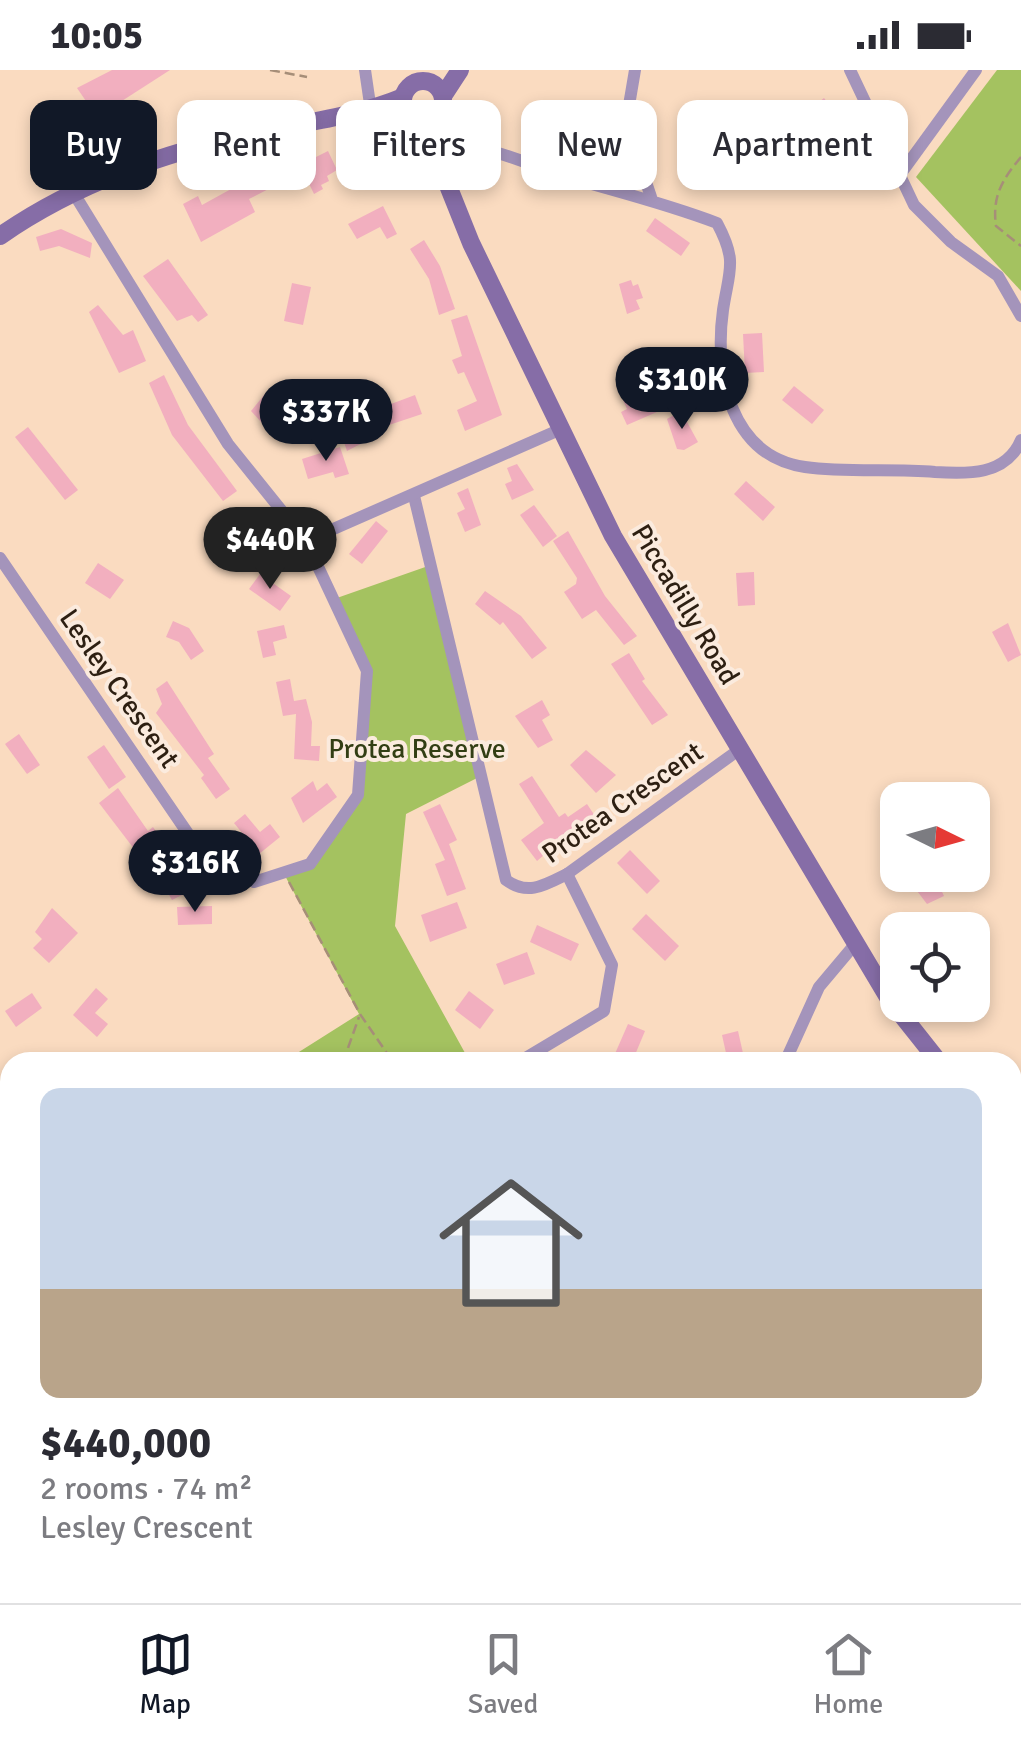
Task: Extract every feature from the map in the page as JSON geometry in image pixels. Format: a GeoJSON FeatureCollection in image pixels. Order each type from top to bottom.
{"type":"FeatureCollection","features":[{"type":"Feature","properties":{"kind":"main road"},"geometry":{"type":"LineString","coordinates":[[438,100],[459,70]]}},
{"type":"Feature","properties":{"kind":"main road"},"geometry":{"type":"LineString","coordinates":[[396,100],[417,82],[439,97]]}},
{"type":"Feature","properties":{"kind":"main road"},"geometry":{"type":"LineString","coordinates":[[0,236],[73,192],[176,154],[336,118]]}},
{"type":"Feature","properties":{"kind":"main road","name":"Piccadilly Road"},"geometry":{"type":"LineString","coordinates":[[450,190],[559,430],[613,536],[889,999],[931,1052]]}},
{"type":"Feature","properties":{"kind":"street"},"geometry":{"type":"LineString","coordinates":[[365,70],[370,100]]}},
{"type":"Feature","properties":{"kind":"street"},"geometry":{"type":"LineString","coordinates":[[635,70],[626,123],[651,197]]}},
{"type":"Feature","properties":{"kind":"street"},"geometry":{"type":"LineString","coordinates":[[850,70],[864,100]]}},
{"type":"Feature","properties":{"kind":"street"},"geometry":{"type":"LineString","coordinates":[[908,164],[976,70]]}},
{"type":"Feature","properties":{"kind":"street"},"geometry":{"type":"LineString","coordinates":[[501,154],[562,175],[651,197],[717,223],[728,242],[734,268],[723,310],[720,373],[733,416],[764,454],[802,467],[971,475],[999,466],[1020,445]]}},
{"type":"Feature","properties":{"kind":"street"},"geometry":{"type":"LineString","coordinates":[[906,190],[914,205],[951,242],[998,276],[1021,316]]}},
{"type":"Feature","properties":{"kind":"street"},"geometry":{"type":"LineString","coordinates":[[73,192],[228,444],[306,540],[367,671],[358,795],[310,864],[283,872]]}},
{"type":"Feature","properties":{"kind":"street"},"geometry":{"type":"LineString","coordinates":[[306,540],[559,430]]}},
{"type":"Feature","properties":{"kind":"street","name":"Protea Crescent"},"geometry":{"type":"LineString","coordinates":[[414,496],[506,880],[517,888],[537,889],[567,874],[740,750]]}},
{"type":"Feature","properties":{"kind":"street","name":"Lesley Crescent"},"geometry":{"type":"LineString","coordinates":[[0,558],[206,860],[254,882],[283,872]]}},
{"type":"Feature","properties":{"kind":"street"},"geometry":{"type":"LineString","coordinates":[[535,1052],[604,1011],[612,965],[567,874]]}},
{"type":"Feature","properties":{"kind":"street"},"geometry":{"type":"LineString","coordinates":[[790,1052],[819,988],[856,943]]}},
{"type":"Feature","properties":{"kind":"path"},"geometry":{"type":"LineString","coordinates":[[270,70],[307,77]]}},
{"type":"Feature","properties":{"kind":"path"},"geometry":{"type":"LineString","coordinates":[[1021,157],[1001,180],[993,206],[996,226],[1021,246]]}},
{"type":"Feature","properties":{"kind":"path"},"geometry":{"type":"LineString","coordinates":[[283,872],[360,1014],[386,1052]]}},
{"type":"Feature","properties":{"kind":"path"},"geometry":{"type":"LineString","coordinates":[[347,1052],[360,1014]]}},
{"type":"Feature","properties":{"kind":"green space"},"geometry":{"type":"Polygon","coordinates":[[[997,70],[1021,70],[1021,291],[916,177],[997,70]]]}},
{"type":"Feature","properties":{"kind":"green space","name":"Protea Reserve"},"geometry":{"type":"Polygon","coordinates":[[[431,565],[481,776],[406,814],[395,926],[464,1052],[299,1052],[359,1014],[283,872],[310,863],[358,795],[367,671],[334,599],[431,565]]]}},
{"type":"Feature","properties":{"kind":"building"},"geometry":{"type":"Polygon","coordinates":[[[112,70],[170,70],[123,100],[85,100],[77,88],[112,70]]]}},
{"type":"Feature","properties":{"kind":"building"},"geometry":{"type":"Polygon","coordinates":[[[328,151],[336,171],[327,176],[329,181],[321,185],[323,189],[314,194],[312,190],[316,190],[316,157],[328,151]]]}},
{"type":"Feature","properties":{"kind":"building"},"geometry":{"type":"Polygon","coordinates":[[[229,190],[267,190],[249,199],[255,212],[201,242],[183,204],[198,196],[202,205],[229,190]]]}},
{"type":"Feature","properties":{"kind":"building"},"geometry":{"type":"Polygon","coordinates":[[[383,206],[397,234],[387,239],[380,227],[357,239],[348,224],[383,206]]]}},
{"type":"Feature","properties":{"kind":"building"},"geometry":{"type":"Polygon","coordinates":[[[655,218],[690,243],[681,256],[646,231],[655,218]]]}},
{"type":"Feature","properties":{"kind":"building"},"geometry":{"type":"Polygon","coordinates":[[[61,229],[92,243],[90,258],[59,246],[40,251],[36,237],[61,229]]]}},
{"type":"Feature","properties":{"kind":"building"},"geometry":{"type":"Polygon","coordinates":[[[424,240],[440,266],[455,309],[439,315],[429,279],[410,249],[424,240]]]}},
{"type":"Feature","properties":{"kind":"building"},"geometry":{"type":"Polygon","coordinates":[[[168,259],[208,315],[198,322],[192,315],[177,321],[143,276],[168,259]]]}},
{"type":"Feature","properties":{"kind":"building"},"geometry":{"type":"Polygon","coordinates":[[[631,280],[633,286],[638,284],[643,298],[636,300],[640,309],[627,314],[619,284],[631,280]]]}},
{"type":"Feature","properties":{"kind":"building"},"geometry":{"type":"Polygon","coordinates":[[[292,283],[311,287],[303,325],[284,321],[292,283]]]}},
{"type":"Feature","properties":{"kind":"building"},"geometry":{"type":"Polygon","coordinates":[[[98,305],[123,335],[133,330],[146,361],[119,373],[89,312],[98,305]]]}},
{"type":"Feature","properties":{"kind":"building"},"geometry":{"type":"Polygon","coordinates":[[[467,315],[502,415],[465,431],[457,410],[477,401],[464,372],[458,374],[452,360],[462,356],[451,320],[467,315]]]}},
{"type":"Feature","properties":{"kind":"building"},"geometry":{"type":"Polygon","coordinates":[[[762,333],[764,372],[745,373],[743,334],[762,333]]]}},
{"type":"Feature","properties":{"kind":"building"},"geometry":{"type":"Polygon","coordinates":[[[164,375],[188,425],[237,491],[223,501],[172,435],[149,383],[164,375]]]}},
{"type":"Feature","properties":{"kind":"building"},"geometry":{"type":"Polygon","coordinates":[[[642,378],[657,412],[627,425],[621,412],[627,409],[623,400],[630,397],[625,385],[642,378]]]}},
{"type":"Feature","properties":{"kind":"building"},"geometry":{"type":"Polygon","coordinates":[[[794,386],[824,410],[812,424],[782,400],[794,386]]]}},
{"type":"Feature","properties":{"kind":"building"},"geometry":{"type":"Polygon","coordinates":[[[265,394],[287,422],[272,434],[251,411],[265,394]]]}},
{"type":"Feature","properties":{"kind":"building"},"geometry":{"type":"Polygon","coordinates":[[[415,395],[422,414],[389,425],[383,407],[415,395]]]}},
{"type":"Feature","properties":{"kind":"building"},"geometry":{"type":"Polygon","coordinates":[[[681,411],[698,442],[684,450],[677,449],[667,419],[681,411]]]}},
{"type":"Feature","properties":{"kind":"building"},"geometry":{"type":"Polygon","coordinates":[[[352,417],[369,422],[374,437],[347,451],[337,422],[352,417]]]}},
{"type":"Feature","properties":{"kind":"building"},"geometry":{"type":"Polygon","coordinates":[[[28,427],[78,490],[65,500],[15,437],[28,427]]]}},
{"type":"Feature","properties":{"kind":"building"},"geometry":{"type":"Polygon","coordinates":[[[340,447],[349,474],[335,478],[333,472],[308,479],[302,459],[340,447]]]}},
{"type":"Feature","properties":{"kind":"building"},"geometry":{"type":"Polygon","coordinates":[[[517,464],[534,490],[512,500],[505,484],[512,481],[507,468],[517,464]]]}},
{"type":"Feature","properties":{"kind":"building"},"geometry":{"type":"Polygon","coordinates":[[[746,481],[775,507],[763,521],[734,494],[746,481]]]}},
{"type":"Feature","properties":{"kind":"building"},"geometry":{"type":"Polygon","coordinates":[[[468,488],[481,525],[465,532],[457,513],[465,509],[457,493],[468,488]]]}},
{"type":"Feature","properties":{"kind":"building"},"geometry":{"type":"Polygon","coordinates":[[[534,505],[557,536],[543,547],[520,515],[534,505]]]}},
{"type":"Feature","properties":{"kind":"building"},"geometry":{"type":"Polygon","coordinates":[[[376,521],[388,531],[362,564],[349,554],[376,521]]]}},
{"type":"Feature","properties":{"kind":"building"},"geometry":{"type":"Polygon","coordinates":[[[257,522],[279,552],[266,562],[244,531],[257,522]]]}},
{"type":"Feature","properties":{"kind":"building"},"geometry":{"type":"Polygon","coordinates":[[[568,531],[605,596],[637,636],[624,645],[596,610],[582,619],[564,592],[576,584],[577,578],[553,541],[568,531]]]}},
{"type":"Feature","properties":{"kind":"building"},"geometry":{"type":"Polygon","coordinates":[[[98,563],[124,580],[110,599],[85,583],[98,563]]]}},
{"type":"Feature","properties":{"kind":"building"},"geometry":{"type":"Polygon","coordinates":[[[754,572],[755,605],[738,606],[736,573],[754,572]]]}},
{"type":"Feature","properties":{"kind":"building"},"geometry":{"type":"Polygon","coordinates":[[[260,574],[291,596],[280,611],[249,589],[260,574]]]}},
{"type":"Feature","properties":{"kind":"building"},"geometry":{"type":"Polygon","coordinates":[[[485,591],[521,616],[547,648],[532,659],[503,622],[500,625],[475,604],[485,591]]]}},
{"type":"Feature","properties":{"kind":"building"},"geometry":{"type":"Polygon","coordinates":[[[173,621],[189,628],[204,651],[191,660],[179,642],[166,637],[173,621]]]}},
{"type":"Feature","properties":{"kind":"building"},"geometry":{"type":"Polygon","coordinates":[[[1008,623],[1021,655],[1008,662],[992,632],[1008,623]]]}},
{"type":"Feature","properties":{"kind":"building"},"geometry":{"type":"Polygon","coordinates":[[[284,625],[287,638],[273,642],[276,655],[263,658],[257,631],[284,625]]]}},
{"type":"Feature","properties":{"kind":"building"},"geometry":{"type":"Polygon","coordinates":[[[629,653],[645,679],[642,681],[668,715],[652,725],[611,664],[629,653]]]}},
{"type":"Feature","properties":{"kind":"building"},"geometry":{"type":"Polygon","coordinates":[[[290,679],[294,701],[306,699],[312,722],[311,746],[320,746],[319,761],[294,759],[296,714],[283,716],[276,682],[290,679]]]}},
{"type":"Feature","properties":{"kind":"building"},"geometry":{"type":"Polygon","coordinates":[[[167,681],[214,754],[208,758],[230,789],[216,799],[201,778],[204,775],[156,713],[162,704],[156,689],[167,681]]]}},
{"type":"Feature","properties":{"kind":"building"},"geometry":{"type":"Polygon","coordinates":[[[542,700],[550,715],[542,720],[553,740],[538,748],[515,716],[542,700]]]}},
{"type":"Feature","properties":{"kind":"building"},"geometry":{"type":"Polygon","coordinates":[[[19,734],[40,765],[27,774],[5,744],[19,734]]]}},
{"type":"Feature","properties":{"kind":"building"},"geometry":{"type":"Polygon","coordinates":[[[104,745],[126,777],[109,789],[87,757],[104,745]]]}},
{"type":"Feature","properties":{"kind":"building"},"geometry":{"type":"Polygon","coordinates":[[[586,750],[616,775],[596,793],[570,765],[586,750]]]}},
{"type":"Feature","properties":{"kind":"building"},"geometry":{"type":"Polygon","coordinates":[[[532,776],[559,817],[565,813],[568,817],[587,804],[597,819],[585,827],[582,822],[537,861],[521,840],[544,823],[519,784],[532,776]]]}},
{"type":"Feature","properties":{"kind":"building"},"geometry":{"type":"Polygon","coordinates":[[[313,781],[317,791],[327,783],[337,797],[303,823],[291,798],[313,781]]]}},
{"type":"Feature","properties":{"kind":"building"},"geometry":{"type":"Polygon","coordinates":[[[118,788],[148,831],[153,827],[169,849],[163,853],[174,869],[184,863],[193,877],[180,884],[186,893],[172,900],[159,878],[164,875],[145,848],[138,854],[99,803],[118,788]]]}},
{"type":"Feature","properties":{"kind":"building"},"geometry":{"type":"Polygon","coordinates":[[[440,804],[457,840],[449,844],[466,889],[447,896],[435,864],[445,860],[423,812],[440,804]]]}},
{"type":"Feature","properties":{"kind":"building"},"geometry":{"type":"Polygon","coordinates":[[[245,814],[260,832],[270,824],[280,837],[259,854],[234,823],[245,814]]]}},
{"type":"Feature","properties":{"kind":"building"},"geometry":{"type":"Polygon","coordinates":[[[630,850],[660,881],[647,894],[617,863],[630,850]]]}},
{"type":"Feature","properties":{"kind":"building"},"geometry":{"type":"Polygon","coordinates":[[[918,892],[942,892],[944,896],[927,904],[918,892]]]}},
{"type":"Feature","properties":{"kind":"building"},"geometry":{"type":"Polygon","coordinates":[[[457,902],[467,928],[430,942],[421,915],[457,902]]]}},
{"type":"Feature","properties":{"kind":"building"},"geometry":{"type":"Polygon","coordinates":[[[212,906],[212,924],[178,925],[177,907],[212,906]]]}},
{"type":"Feature","properties":{"kind":"building"},"geometry":{"type":"Polygon","coordinates":[[[52,908],[78,933],[49,963],[33,948],[42,939],[35,932],[52,908]]]}},
{"type":"Feature","properties":{"kind":"building"},"geometry":{"type":"Polygon","coordinates":[[[646,914],[679,946],[665,961],[632,929],[646,914]]]}},
{"type":"Feature","properties":{"kind":"building"},"geometry":{"type":"Polygon","coordinates":[[[537,925],[579,944],[571,961],[530,942],[537,925]]]}},
{"type":"Feature","properties":{"kind":"building"},"geometry":{"type":"Polygon","coordinates":[[[527,952],[535,974],[504,985],[496,964],[527,952]]]}},
{"type":"Feature","properties":{"kind":"building"},"geometry":{"type":"Polygon","coordinates":[[[96,988],[108,999],[95,1013],[108,1024],[97,1037],[73,1015],[96,988]]]}},
{"type":"Feature","properties":{"kind":"building"},"geometry":{"type":"Polygon","coordinates":[[[469,991],[494,1010],[480,1029],[455,1010],[469,991]]]}},
{"type":"Feature","properties":{"kind":"building"},"geometry":{"type":"Polygon","coordinates":[[[32,993],[42,1008],[16,1027],[5,1011],[32,993]]]}},
{"type":"Feature","properties":{"kind":"building"},"geometry":{"type":"Polygon","coordinates":[[[628,1024],[645,1031],[636,1052],[616,1052],[628,1024]]]}},
{"type":"Feature","properties":{"kind":"building"},"geometry":{"type":"Polygon","coordinates":[[[738,1031],[743,1052],[726,1052],[722,1035],[738,1031]]]}}]}
